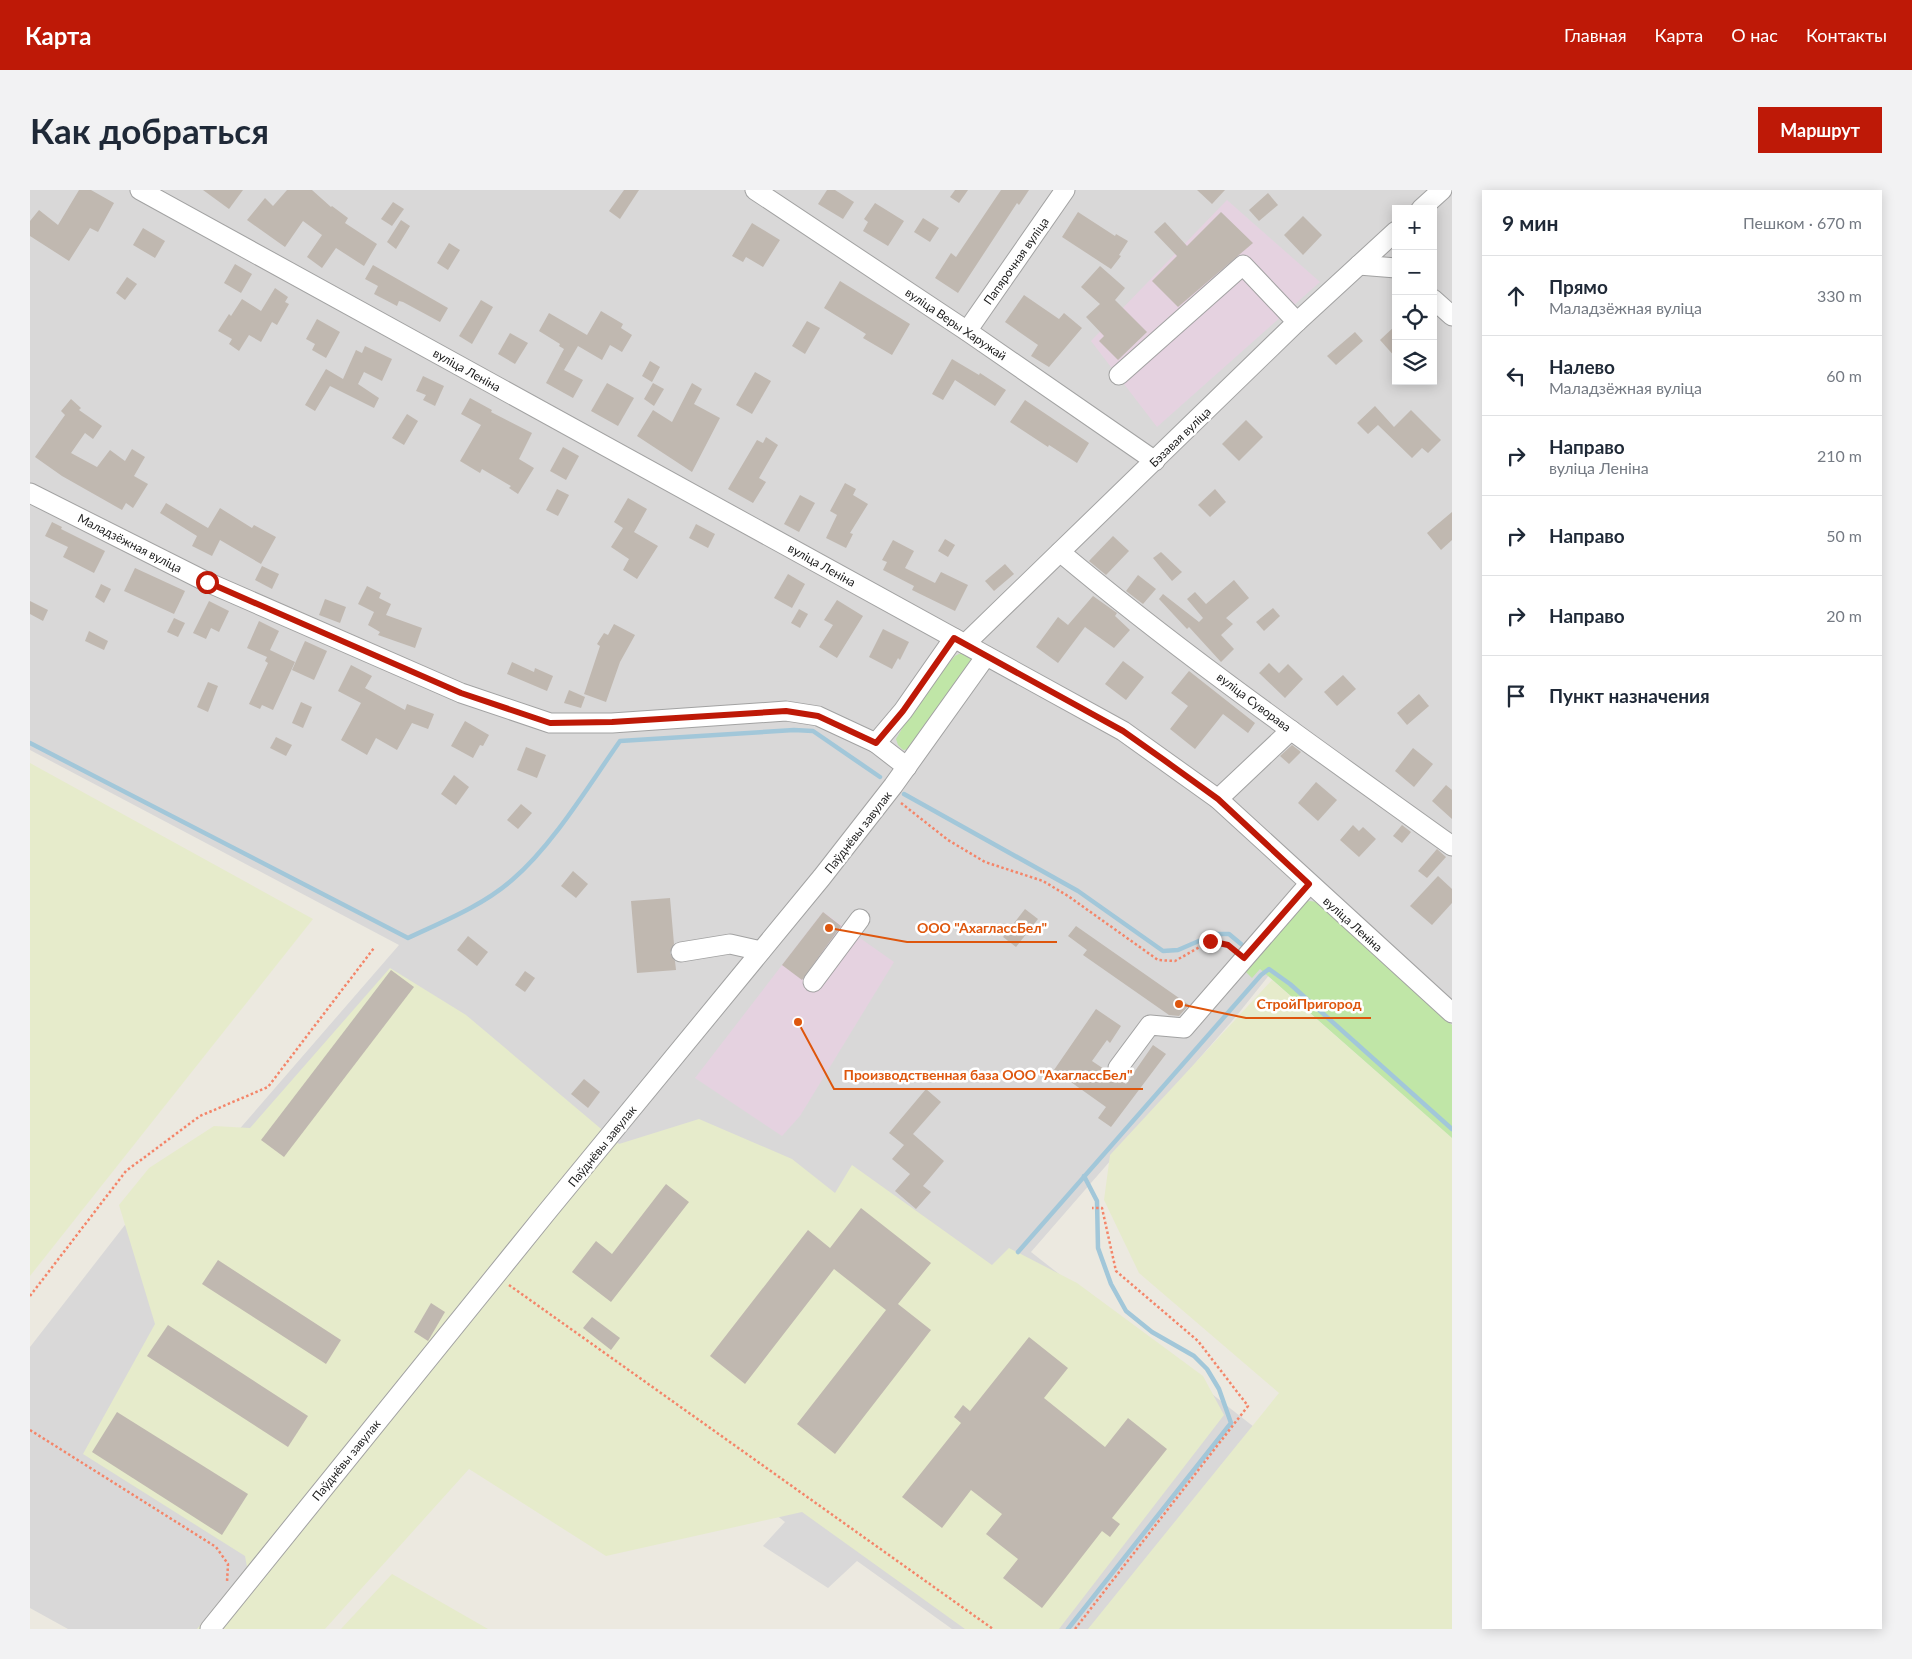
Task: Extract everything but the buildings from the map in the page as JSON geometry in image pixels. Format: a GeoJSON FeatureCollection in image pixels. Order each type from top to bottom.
{"type":"FeatureCollection","features":[{"type":"Feature","properties":{"kind":"street","name":"вуліца Леніна"},"geometry":{"type":"LineString","coordinates":[[140,190],[1123,731],[1218,799],[1452,1013]]}},
{"type":"Feature","properties":{"kind":"street","name":"вуліца Веры Харужай"},"geometry":{"type":"LineString","coordinates":[[755,190],[967,331],[1154,461]]}},
{"type":"Feature","properties":{"kind":"street","name":"Папярочная вуліца"},"geometry":{"type":"LineString","coordinates":[[967,331],[1065,190]]}},
{"type":"Feature","properties":{"kind":"street"},"geometry":{"type":"LineString","coordinates":[[1425,205],[1442,190]]}},
{"type":"Feature","properties":{"kind":"street","name":"Бэзавая вуліца"},"geometry":{"type":"LineString","coordinates":[[959,641],[1060,552],[1298,322],[1392,235]]}},
{"type":"Feature","properties":{"kind":"street"},"geometry":{"type":"LineString","coordinates":[[1119,375],[1243,265],[1298,322]]}},
{"type":"Feature","properties":{"kind":"street"},"geometry":{"type":"LineString","coordinates":[[1358,266],[1392,268]]}},
{"type":"Feature","properties":{"kind":"street"},"geometry":{"type":"LineString","coordinates":[[1437,303],[1452,316]]}},
{"type":"Feature","properties":{"kind":"street","name":"Маладзёжная вуліца"},"geometry":{"type":"LineString","coordinates":[[30,493],[216,586],[461,693],[550,723],[612,722],[786,711],[818,716],[876,743],[907,767]]}},
{"type":"Feature","properties":{"kind":"street","name":"вуліца Суворава"},"geometry":{"type":"LineString","coordinates":[[1060,552],[1120,602],[1291,730],[1452,846]]}},
{"type":"Feature","properties":{"kind":"street"},"geometry":{"type":"LineString","coordinates":[[876,743],[959,641]]}},
{"type":"Feature","properties":{"kind":"street","name":"Паўднёвы завулак"},"geometry":{"type":"LineString","coordinates":[[210,1629],[888,792],[986,656]]}},
{"type":"Feature","properties":{"kind":"street"},"geometry":{"type":"LineString","coordinates":[[1218,799],[1291,730]]}},
{"type":"Feature","properties":{"kind":"street"},"geometry":{"type":"LineString","coordinates":[[1118,1068],[1150,1025],[1184,1028],[1309,884]]}},
{"type":"Feature","properties":{"kind":"street"},"geometry":{"type":"LineString","coordinates":[[813,982],[860,919]]}},
{"type":"Feature","properties":{"kind":"street"},"geometry":{"type":"LineString","coordinates":[[681,952],[730,944],[761,951]]}},
{"type":"Feature","properties":{"kind":"path"},"geometry":{"type":"LineString","coordinates":[[888,792],[948,840],[984,862],[1043,881],[1158,960],[1175,961],[1210,941],[1228,945],[1244,958]]}},
{"type":"Feature","properties":{"kind":"path"},"geometry":{"type":"LineString","coordinates":[[30,1296],[126,1171],[200,1116],[268,1087],[374,948]]}},
{"type":"Feature","properties":{"kind":"path"},"geometry":{"type":"LineString","coordinates":[[1075,1629],[1248,1406],[1198,1341],[1116,1271],[1102,1208],[1092,1208]]}},
{"type":"Feature","properties":{"kind":"path"},"geometry":{"type":"LineString","coordinates":[[496,1275],[993,1629]]}},
{"type":"Feature","properties":{"kind":"path"},"geometry":{"type":"LineString","coordinates":[[30,1430],[216,1547],[228,1564],[227,1586]]}},
{"type":"Feature","properties":{"kind":"shaded area"},"geometry":{"type":"Polygon","coordinates":[[[30,190],[1452,190],[1452,1026],[1325,905],[1238,1014],[1031,1252],[1254,1427],[1089,1629],[952,1629],[857,1561],[828,1588],[763,1546],[785,1522],[610,1384],[482,1366],[303,1629],[68,1629],[30,1608],[30,1347],[128,1221],[223,1148],[399,945],[30,750],[30,190]]]}},
{"type":"Feature","properties":{"kind":"shaded area"},"geometry":{"type":"Polygon","coordinates":[[[1227,200],[1320,282],[1157,427],[1091,341],[1227,200]]]}},
{"type":"Feature","properties":{"kind":"shaded area"},"geometry":{"type":"Polygon","coordinates":[[[823,912],[894,962],[800,1116],[782,1136],[695,1078],[823,912]]]}},
{"type":"Feature","properties":{"kind":"green space"},"geometry":{"type":"Polygon","coordinates":[[[961,653],[971,659],[973,663],[910,749],[903,750],[898,745],[896,739],[921,696],[955,656],[961,653]]]}},
{"type":"Feature","properties":{"kind":"green space"},"geometry":{"type":"Polygon","coordinates":[[[30,763],[313,919],[30,1276],[30,763]]]}},
{"type":"Feature","properties":{"kind":"green space"},"geometry":{"type":"Polygon","coordinates":[[[1302,902],[1317,902],[1452,1025],[1452,1138],[1260,969],[1252,978],[1245,971],[1302,902]]]}},
{"type":"Feature","properties":{"kind":"green space"},"geometry":{"type":"Polygon","coordinates":[[[390,968],[466,1015],[619,1144],[699,1119],[792,1159],[835,1193],[852,1165],[992,1265],[1009,1248],[1077,1283],[1203,1376],[1224,1415],[1059,1629],[965,1629],[802,1512],[606,1556],[469,1469],[325,1629],[197,1629],[247,1567],[245,1556],[83,1454],[155,1324],[119,1205],[149,1168],[214,1126],[250,1128],[390,968]]]}},
{"type":"Feature","properties":{"kind":"green space"},"geometry":{"type":"Polygon","coordinates":[[[1272,980],[1452,1138],[1452,1629],[1088,1629],[1279,1393],[1139,1273],[1104,1200],[1110,1155],[1272,980]]]}},
{"type":"Feature","properties":{"kind":"green space"},"geometry":{"type":"Polygon","coordinates":[[[392,1574],[488,1629],[341,1629],[392,1574]]]}},
{"type":"Feature","properties":{"kind":"waterway"},"geometry":{"type":"LineString","coordinates":[[30,743],[408,938],[488,898],[512,880],[542,850],[556,832],[620,741],[794,730],[813,731],[880,777]]}},
{"type":"Feature","properties":{"kind":"waterway"},"geometry":{"type":"LineString","coordinates":[[904,794],[1078,891],[1163,951],[1178,950],[1215,934],[1229,934],[1241,944]]}},
{"type":"Feature","properties":{"kind":"waterway"},"geometry":{"type":"LineString","coordinates":[[1018,1252],[1261,975],[1269,969],[1290,984],[1452,1129]]}},
{"type":"Feature","properties":{"kind":"waterway"},"geometry":{"type":"LineString","coordinates":[[1068,1629],[1231,1423],[1219,1389],[1207,1369],[1194,1356],[1152,1332],[1126,1311],[1111,1284],[1098,1248],[1097,1201],[1084,1176]]}},
{"type":"Feature","properties":{"kind":"place","name":"ООО \"АхаглассБел\""},"geometry":{"type":"Point","coordinates":[829,928]}},
{"type":"Feature","properties":{"kind":"place","name":"СтройПригород"},"geometry":{"type":"Point","coordinates":[1179,1004]}},
{"type":"Feature","properties":{"kind":"place","name":"Производственная база ООО \"АхаглассБел\""},"geometry":{"type":"Point","coordinates":[798,1022]}},
{"type":"Feature","properties":{"kind":"route"},"geometry":{"type":"LineString","coordinates":[[207,582],[461,693],[550,723],[612,722],[786,711],[818,716],[876,743],[903,711],[954,638],[1123,731],[1218,799],[1309,884],[1244,958],[1228,945],[1210,941]]}}]}
